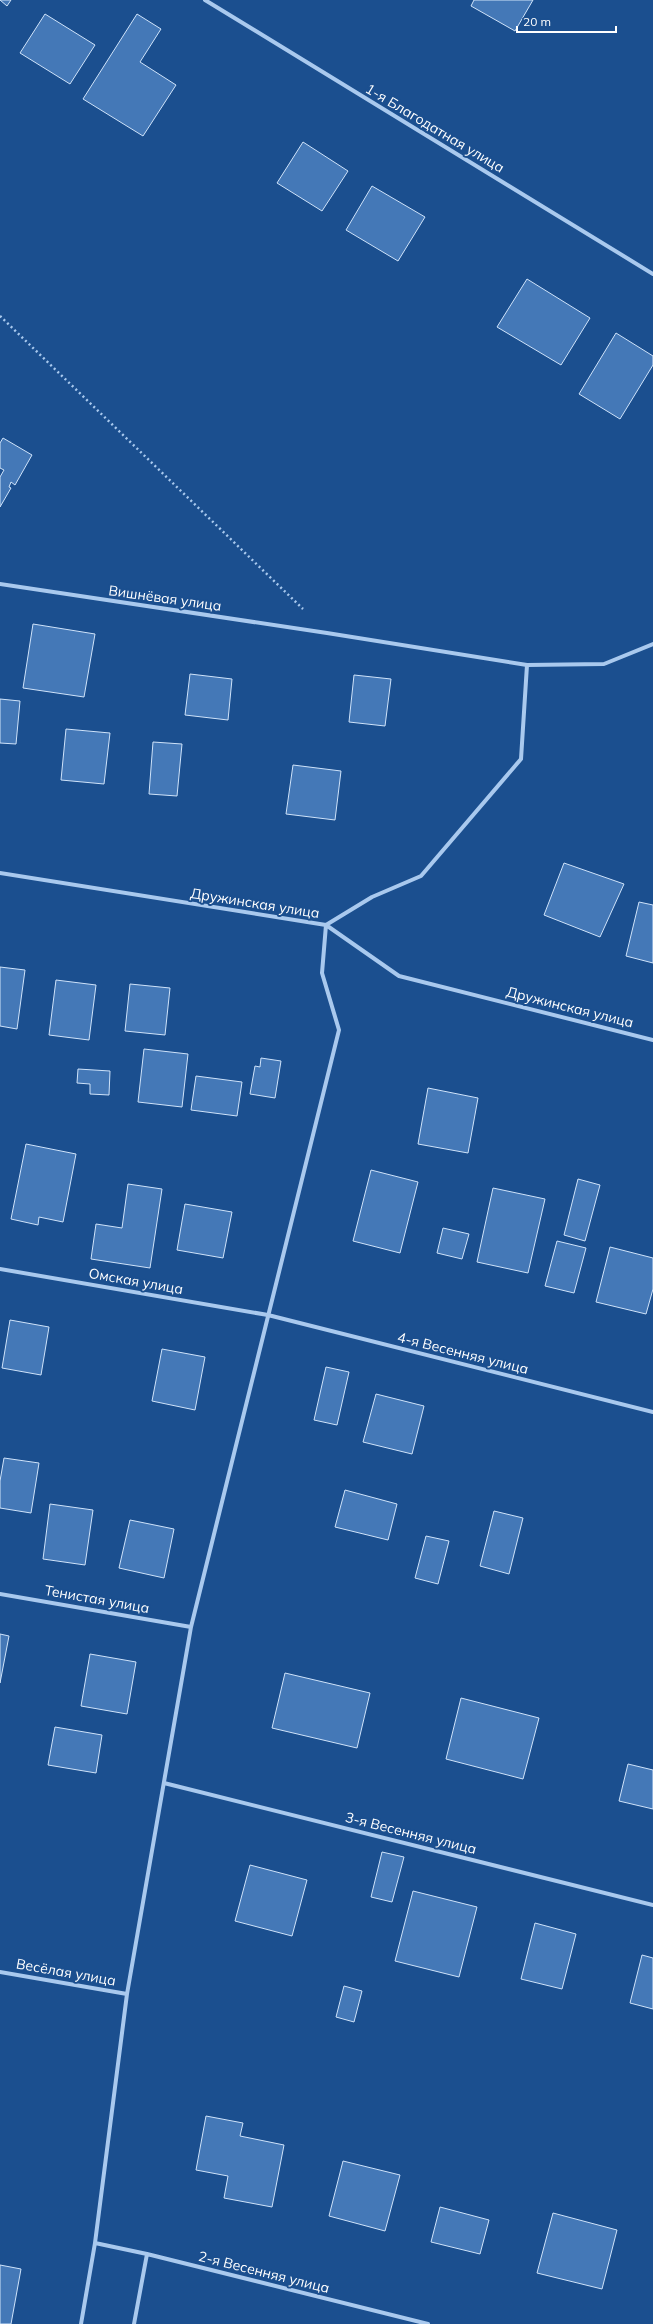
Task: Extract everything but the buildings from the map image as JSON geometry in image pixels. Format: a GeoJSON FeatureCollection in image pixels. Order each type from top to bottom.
{"type":"FeatureCollection","features":[{"type":"Feature","properties":{"kind":"street","name":"1-я Благодатная улица"},"geometry":{"type":"LineString","coordinates":[[205,0],[653,274]]}},
{"type":"Feature","properties":{"kind":"street","name":"Вишнёвая улица"},"geometry":{"type":"LineString","coordinates":[[0,584],[327,633],[527,665],[604,664],[653,644]]}},
{"type":"Feature","properties":{"kind":"street"},"geometry":{"type":"LineString","coordinates":[[82,2324],[95,2243],[127,1994],[191,1627],[339,1030],[322,973],[326,925],[372,898],[421,876],[521,759],[527,665]]}},
{"type":"Feature","properties":{"kind":"street","name":"Дружинская улица"},"geometry":{"type":"LineString","coordinates":[[0,873],[326,925],[399,976],[653,1040]]}},
{"type":"Feature","properties":{"kind":"street","name":"Омская улица"},"geometry":{"type":"LineString","coordinates":[[0,1269],[268,1315]]}},
{"type":"Feature","properties":{"kind":"street","name":"4-я Весенняя улица"},"geometry":{"type":"LineString","coordinates":[[268,1315],[653,1412]]}},
{"type":"Feature","properties":{"kind":"street","name":"Тенистая улица"},"geometry":{"type":"LineString","coordinates":[[0,1594],[191,1627]]}},
{"type":"Feature","properties":{"kind":"street","name":"3-я Весенняя улица"},"geometry":{"type":"LineString","coordinates":[[164,1783],[653,1905]]}},
{"type":"Feature","properties":{"kind":"street","name":"Весёлая улица"},"geometry":{"type":"LineString","coordinates":[[0,1972],[127,1994]]}},
{"type":"Feature","properties":{"kind":"street","name":"2-я Весенняя улица"},"geometry":{"type":"LineString","coordinates":[[95,2243],[148,2254],[428,2324]]}},
{"type":"Feature","properties":{"kind":"street"},"geometry":{"type":"LineString","coordinates":[[134,2324],[148,2254]]}},
{"type":"Feature","properties":{"kind":"path"},"geometry":{"type":"LineString","coordinates":[[0,316],[327,633]]}}]}
